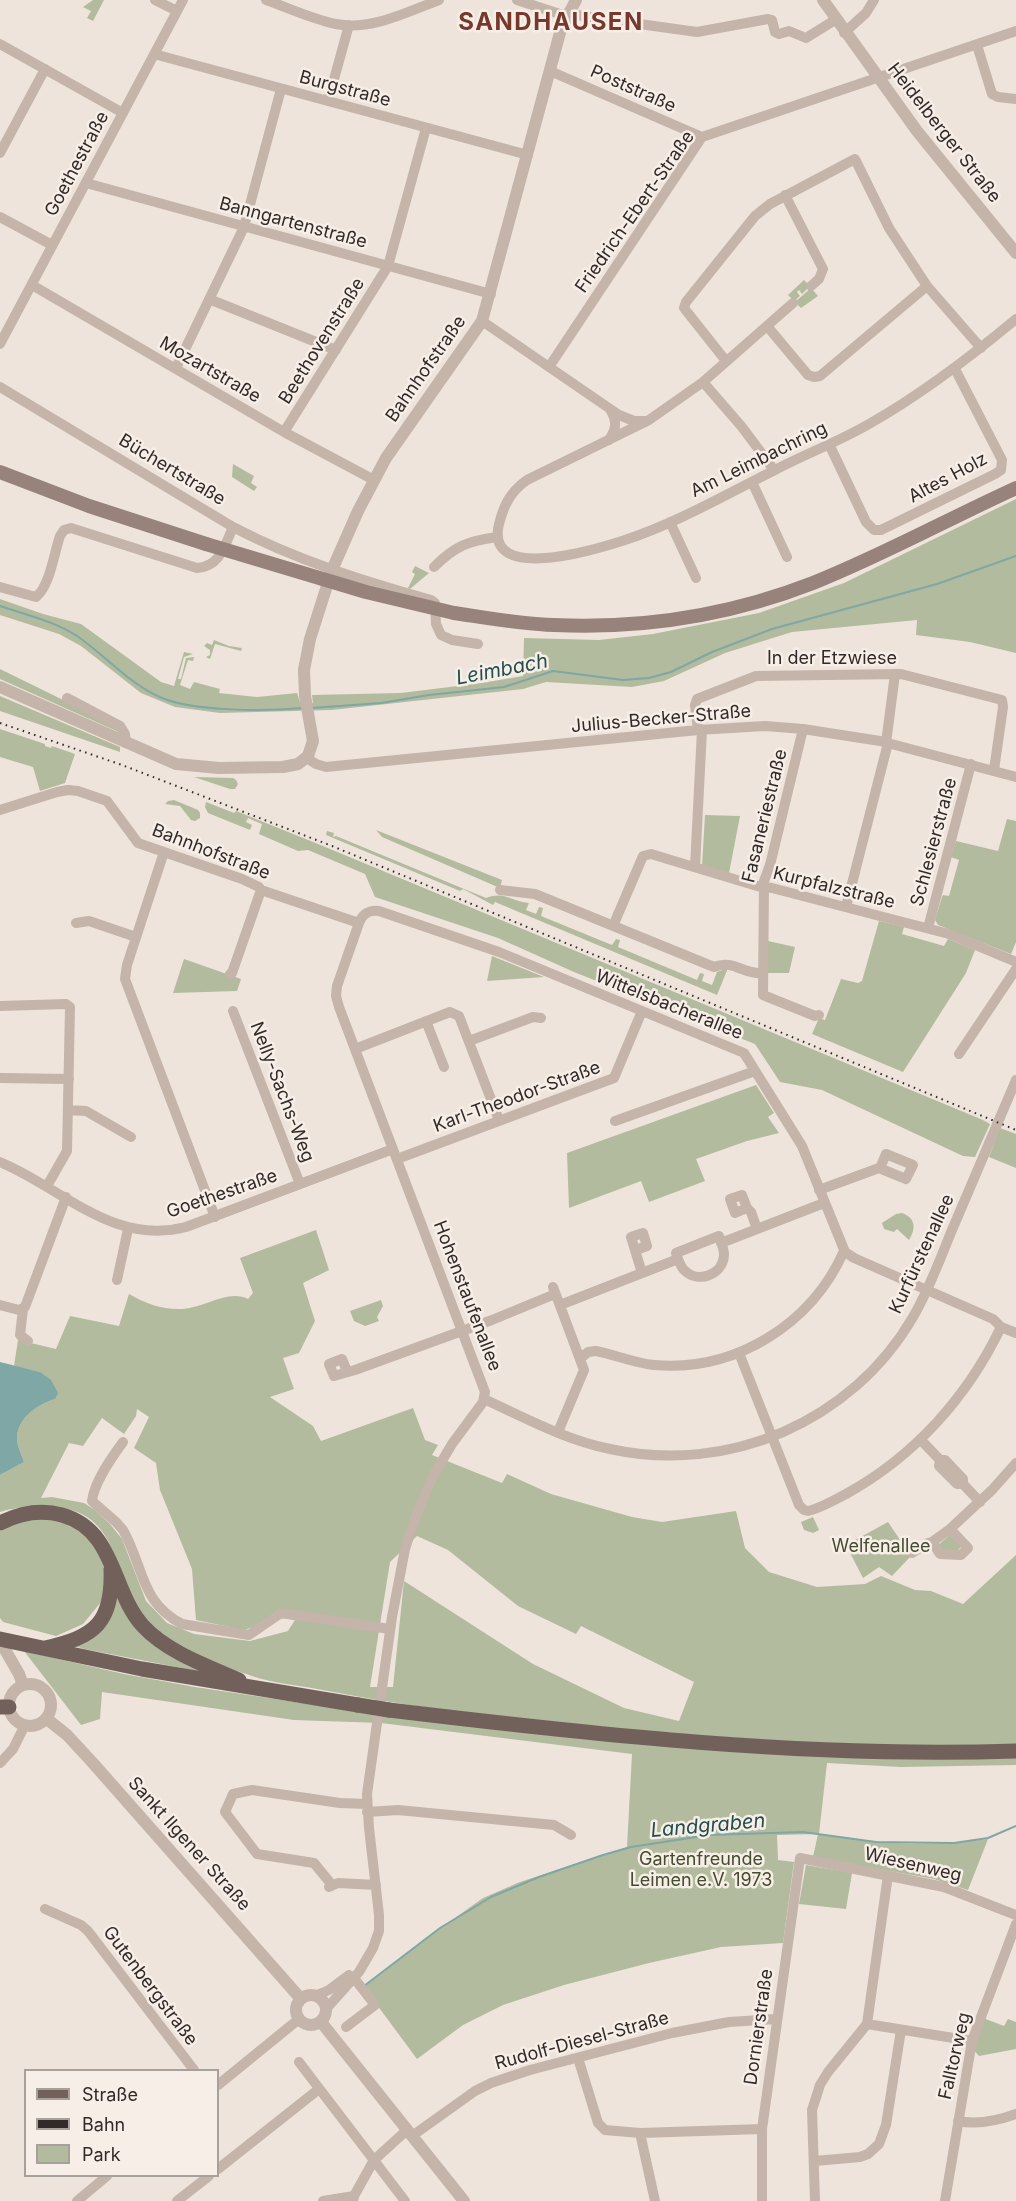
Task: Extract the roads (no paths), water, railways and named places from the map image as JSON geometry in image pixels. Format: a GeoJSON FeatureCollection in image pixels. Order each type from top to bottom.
{"type":"FeatureCollection","features":[{"type":"Feature","properties":{"kind":"main road"},"geometry":{"type":"LineString","coordinates":[[0,472],[89,506],[366,592],[454,613],[524,623],[617,626],[701,615],[775,596],[846,569],[1016,488]]}},
{"type":"Feature","properties":{"kind":"main road"},"geometry":{"type":"LineString","coordinates":[[4,1522],[38,1512],[72,1518],[89,1529],[103,1544],[127,1602],[135,1616],[150,1633],[193,1659],[261,1689]]}},
{"type":"Feature","properties":{"kind":"main road"},"geometry":{"type":"LineString","coordinates":[[36,1648],[78,1639],[100,1622],[110,1596],[111,1563]]}},
{"type":"Feature","properties":{"kind":"main road"},"geometry":{"type":"LineString","coordinates":[[0,1640],[384,1711],[555,1730],[748,1745],[903,1752],[1016,1750]]}},
{"type":"Feature","properties":{"kind":"street"},"geometry":{"type":"LineString","coordinates":[[155,0],[177,11]]}},
{"type":"Feature","properties":{"kind":"street","name":"Goethestraße"},"geometry":{"type":"LineString","coordinates":[[0,344],[183,0]]}},
{"type":"Feature","properties":{"kind":"street"},"geometry":{"type":"LineString","coordinates":[[266,0],[316,18],[349,25],[380,21],[439,0]]}},
{"type":"Feature","properties":{"kind":"street"},"geometry":{"type":"LineString","coordinates":[[517,0],[567,14],[697,32],[735,24],[772,20],[775,32],[780,34],[789,31],[806,38],[835,20]]}},
{"type":"Feature","properties":{"kind":"street","name":"Bahnhofstraße"},"geometry":{"type":"LineString","coordinates":[[307,758],[313,746],[303,670],[332,570],[374,480],[482,321],[550,71],[567,14],[576,0]]}},
{"type":"Feature","properties":{"kind":"street","name":"Heidelberger Straße"},"geometry":{"type":"LineString","coordinates":[[823,0],[844,33],[917,131],[1016,254]]}},
{"type":"Feature","properties":{"kind":"street"},"geometry":{"type":"LineString","coordinates":[[844,33],[866,13],[874,0]]}},
{"type":"Feature","properties":{"kind":"street"},"geometry":{"type":"LineString","coordinates":[[328,101],[349,25]]}},
{"type":"Feature","properties":{"kind":"street","name":"Friedrich-Ebert-Straße"},"geometry":{"type":"LineString","coordinates":[[549,367],[702,137],[1016,31]]}},
{"type":"Feature","properties":{"kind":"street"},"geometry":{"type":"LineString","coordinates":[[0,44],[123,113]]}},
{"type":"Feature","properties":{"kind":"street"},"geometry":{"type":"LineString","coordinates":[[977,45],[992,94],[1016,99]]}},
{"type":"Feature","properties":{"kind":"street","name":"Burgstraße"},"geometry":{"type":"LineString","coordinates":[[154,54],[528,155]]}},
{"type":"Feature","properties":{"kind":"street"},"geometry":{"type":"LineString","coordinates":[[0,153],[45,69]]}},
{"type":"Feature","properties":{"kind":"street","name":"Poststraße"},"geometry":{"type":"LineString","coordinates":[[550,71],[702,137]]}},
{"type":"Feature","properties":{"kind":"street"},"geometry":{"type":"LineString","coordinates":[[176,368],[244,227],[281,89]]}},
{"type":"Feature","properties":{"kind":"street","name":"Beethovenstraße"},"geometry":{"type":"LineString","coordinates":[[284,432],[388,266],[426,128]]}},
{"type":"Feature","properties":{"kind":"street"},"geometry":{"type":"LineString","coordinates":[[726,360],[684,308],[686,302],[755,216],[785,195],[855,159],[889,228],[927,286],[981,348]]}},
{"type":"Feature","properties":{"kind":"street","name":"Banngartenstraße"},"geometry":{"type":"LineString","coordinates":[[86,183],[491,294]]}},
{"type":"Feature","properties":{"kind":"street"},"geometry":{"type":"LineString","coordinates":[[785,195],[823,269],[819,279],[812,286]]}},
{"type":"Feature","properties":{"kind":"street"},"geometry":{"type":"LineString","coordinates":[[0,217],[52,245]]}},
{"type":"Feature","properties":{"kind":"street","name":"Mozartstraße"},"geometry":{"type":"LineString","coordinates":[[32,285],[284,432],[374,480]]}},
{"type":"Feature","properties":{"kind":"street"},"geometry":{"type":"LineString","coordinates":[[766,326],[808,375],[820,376],[927,286]]}},
{"type":"Feature","properties":{"kind":"street"},"geometry":{"type":"LineString","coordinates":[[209,299],[336,350]]}},
{"type":"Feature","properties":{"kind":"street"},"geometry":{"type":"LineString","coordinates":[[434,567],[460,545],[497,537],[505,502],[514,488],[649,420],[703,382],[793,303]]}},
{"type":"Feature","properties":{"kind":"street","name":"Am Leimbachring"},"geometry":{"type":"LineString","coordinates":[[497,537],[507,553],[517,557],[533,559],[557,557],[581,553],[624,540],[670,522],[867,426],[954,369],[1016,318]]}},
{"type":"Feature","properties":{"kind":"street"},"geometry":{"type":"LineString","coordinates":[[482,321],[610,409],[634,421],[649,420]]}},
{"type":"Feature","properties":{"kind":"street","name":"Altes Holz"},"geometry":{"type":"LineString","coordinates":[[829,444],[867,522],[874,530],[881,530],[1001,470],[1002,460],[954,369]]}},
{"type":"Feature","properties":{"kind":"street"},"geometry":{"type":"LineString","coordinates":[[703,382],[742,427],[774,470]]}},
{"type":"Feature","properties":{"kind":"street","name":"Büchertstraße"},"geometry":{"type":"LineString","coordinates":[[0,387],[233,527],[269,546],[332,570],[431,600],[435,603],[436,624],[441,634],[452,640],[478,644]]}},
{"type":"Feature","properties":{"kind":"street"},"geometry":{"type":"LineString","coordinates":[[609,440],[616,423],[610,409]]}},
{"type":"Feature","properties":{"kind":"street"},"geometry":{"type":"LineString","coordinates":[[752,482],[787,557]]}},
{"type":"Feature","properties":{"kind":"street"},"geometry":{"type":"LineString","coordinates":[[670,522],[696,578]]}},
{"type":"Feature","properties":{"kind":"street"},"geometry":{"type":"LineString","coordinates":[[0,587],[36,597],[42,592],[60,536],[64,530],[71,528],[201,568],[210,566],[218,559],[233,527]]}},
{"type":"Feature","properties":{"kind":"street"},"geometry":{"type":"LineString","coordinates":[[846,907],[887,743],[895,675]]}},
{"type":"Feature","properties":{"kind":"street","name":"In der Etzwiese"},"geometry":{"type":"LineString","coordinates":[[700,730],[694,705],[697,699],[753,677],[910,675],[1001,699],[1003,707],[994,770]]}},
{"type":"Feature","properties":{"kind":"street"},"geometry":{"type":"LineString","coordinates":[[0,687],[168,762],[186,766],[282,767],[298,765],[307,758]]}},
{"type":"Feature","properties":{"kind":"street"},"geometry":{"type":"LineString","coordinates":[[67,698],[120,726],[125,734],[126,743]]}},
{"type":"Feature","properties":{"kind":"street","name":"Julius-Becker-Straße"},"geometry":{"type":"LineString","coordinates":[[307,758],[326,767],[756,726],[804,729],[887,743],[1016,777]]}},
{"type":"Feature","properties":{"kind":"street","name":"Fasaneriestraße"},"geometry":{"type":"LineString","coordinates":[[804,729],[763,887],[764,995],[819,1016]]}},
{"type":"Feature","properties":{"kind":"street"},"geometry":{"type":"LineString","coordinates":[[695,867],[700,730]]}},
{"type":"Feature","properties":{"kind":"street","name":"Schlesierstraße"},"geometry":{"type":"LineString","coordinates":[[928,928],[971,764]]}},
{"type":"Feature","properties":{"kind":"street","name":"Bahnhofstraße"},"geometry":{"type":"LineString","coordinates":[[0,810],[57,792],[78,791],[107,801],[138,843],[242,879],[261,890],[359,923]]}},
{"type":"Feature","properties":{"kind":"street"},"geometry":{"type":"LineString","coordinates":[[164,852],[125,970],[126,985],[215,1217]]}},
{"type":"Feature","properties":{"kind":"street","name":"Kurpfalzstraße"},"geometry":{"type":"LineString","coordinates":[[613,926],[643,856],[647,854],[757,886],[952,935],[1016,962]]}},
{"type":"Feature","properties":{"kind":"street"},"geometry":{"type":"LineString","coordinates":[[230,974],[261,890]]}},
{"type":"Feature","properties":{"kind":"street"},"geometry":{"type":"LineString","coordinates":[[500,890],[535,894],[714,967],[726,963],[751,973],[763,973]]}},
{"type":"Feature","properties":{"kind":"street","name":"Wittelsbacherallee"},"geometry":{"type":"LineString","coordinates":[[359,923],[368,911],[379,911],[492,950],[744,1053],[802,1146],[844,1251]]}},
{"type":"Feature","properties":{"kind":"street"},"geometry":{"type":"LineString","coordinates":[[76,923],[89,921],[136,937]]}},
{"type":"Feature","properties":{"kind":"street","name":"Hohenstaufenallee"},"geometry":{"type":"LineString","coordinates":[[327,2008],[354,1978],[372,1951],[378,1934],[380,1915],[367,1808],[370,1761],[384,1711],[390,1629],[401,1563],[420,1505],[452,1444],[484,1400],[485,1392],[339,1007],[336,992],[359,923]]}},
{"type":"Feature","properties":{"kind":"street"},"geometry":{"type":"LineString","coordinates":[[959,1054],[1016,969]]}},
{"type":"Feature","properties":{"kind":"street"},"geometry":{"type":"LineString","coordinates":[[0,1006],[69,1005],[67,1151],[47,1186]]}},
{"type":"Feature","properties":{"kind":"street","name":"Nelly-Sachs-Weg"},"geometry":{"type":"LineString","coordinates":[[233,1011],[300,1184]]}},
{"type":"Feature","properties":{"kind":"street","name":"Karl-Theodor-Straße"},"geometry":{"type":"LineString","coordinates":[[395,1154],[499,1120],[614,1078],[642,1011]]}},
{"type":"Feature","properties":{"kind":"street"},"geometry":{"type":"LineString","coordinates":[[355,1049],[450,1012],[459,1016],[499,1120]]}},
{"type":"Feature","properties":{"kind":"street"},"geometry":{"type":"LineString","coordinates":[[469,1041],[532,1017],[541,1018]]}},
{"type":"Feature","properties":{"kind":"street"},"geometry":{"type":"LineString","coordinates":[[426,1022],[444,1067]]}},
{"type":"Feature","properties":{"kind":"street"},"geometry":{"type":"LineString","coordinates":[[615,1121],[755,1071]]}},
{"type":"Feature","properties":{"kind":"street"},"geometry":{"type":"LineString","coordinates":[[0,1078],[69,1079]]}},
{"type":"Feature","properties":{"kind":"street","name":"Kurfürstenallee"},"geometry":{"type":"LineString","coordinates":[[484,1400],[558,1432],[611,1450],[664,1456],[721,1452],[772,1437],[815,1417],[860,1383],[881,1362],[903,1334],[926,1291],[1016,1080]]}},
{"type":"Feature","properties":{"kind":"street"},"geometry":{"type":"LineString","coordinates":[[68,1110],[86,1111],[131,1137]]}},
{"type":"Feature","properties":{"kind":"street","name":"Goethestraße"},"geometry":{"type":"LineString","coordinates":[[0,1162],[47,1186],[100,1218],[128,1229],[145,1232],[170,1231],[215,1217],[300,1184],[395,1154]]}},
{"type":"Feature","properties":{"kind":"street"},"geometry":{"type":"LineString","coordinates":[[819,1190],[880,1167]]}},
{"type":"Feature","properties":{"kind":"street"},"geometry":{"type":"LineString","coordinates":[[28,1341],[20,1335],[23,1309],[66,1197]]}},
{"type":"Feature","properties":{"kind":"street"},"geometry":{"type":"LineString","coordinates":[[721,1243],[824,1203]]}},
{"type":"Feature","properties":{"kind":"street"},"geometry":{"type":"LineString","coordinates":[[747,1208],[751,1212],[757,1229]]}},
{"type":"Feature","properties":{"kind":"street"},"geometry":{"type":"LineString","coordinates":[[117,1280],[128,1229]]}},
{"type":"Feature","properties":{"kind":"street"},"geometry":{"type":"LineString","coordinates":[[719,1236],[721,1243],[724,1251],[723,1261],[718,1269],[708,1276],[691,1275],[682,1268],[676,1253],[719,1236]]}},
{"type":"Feature","properties":{"kind":"street"},"geometry":{"type":"LineString","coordinates":[[636,1250],[635,1255],[642,1273]]}},
{"type":"Feature","properties":{"kind":"street"},"geometry":{"type":"LineString","coordinates":[[580,1359],[596,1351],[646,1364],[678,1365],[707,1362],[739,1353],[772,1336],[799,1316],[830,1278],[844,1251],[850,1256],[926,1291],[993,1319],[1001,1327],[1016,1333]]}},
{"type":"Feature","properties":{"kind":"street"},"geometry":{"type":"LineString","coordinates":[[560,1305],[678,1259]]}},
{"type":"Feature","properties":{"kind":"street"},"geometry":{"type":"LineString","coordinates":[[347,1371],[487,1320],[489,1314],[526,1299],[531,1303],[554,1290],[584,1369],[558,1432]]}},
{"type":"Feature","properties":{"kind":"street"},"geometry":{"type":"LineString","coordinates":[[0,1305],[23,1309]]}},
{"type":"Feature","properties":{"kind":"street"},"geometry":{"type":"LineString","coordinates":[[739,1353],[800,1505],[808,1511],[842,1496],[873,1478],[920,1439],[943,1416],[964,1389],[984,1360],[1001,1327]]}},
{"type":"Feature","properties":{"kind":"street"},"geometry":{"type":"LineString","coordinates":[[920,1439],[940,1460],[939,1466],[957,1484],[963,1484],[980,1502]]}},
{"type":"Feature","properties":{"kind":"street"},"geometry":{"type":"LineString","coordinates":[[123,1442],[105,1470],[92,1501],[123,1530],[147,1592],[157,1606],[175,1620],[182,1624],[244,1635],[253,1634],[281,1613],[390,1629]]}},
{"type":"Feature","properties":{"kind":"street"},"geometry":{"type":"LineString","coordinates":[[912,1553],[950,1529],[980,1502],[1016,1463]]}},
{"type":"Feature","properties":{"kind":"street"},"geometry":{"type":"LineString","coordinates":[[932,1542],[940,1554],[961,1555],[968,1548],[950,1529]]}},
{"type":"Feature","properties":{"kind":"street"},"geometry":{"type":"LineString","coordinates":[[0,1640],[19,1674],[22,1685]]}},
{"type":"Feature","properties":{"kind":"street"},"geometry":{"type":"LineString","coordinates":[[36,1684],[48,1692],[52,1706],[46,1719],[39,1724],[25,1725],[14,1718],[5,1707],[12,1694],[22,1685],[36,1684]]}},
{"type":"Feature","properties":{"kind":"street","name":"Sankt Ilgener Straße"},"geometry":{"type":"LineString","coordinates":[[46,1719],[67,1735],[92,1762],[301,1998]]}},
{"type":"Feature","properties":{"kind":"street"},"geometry":{"type":"LineString","coordinates":[[0,1762],[13,1749],[25,1725]]}},
{"type":"Feature","properties":{"kind":"street"},"geometry":{"type":"LineString","coordinates":[[376,1885],[338,1883],[331,1886],[314,1863],[257,1854],[225,1812],[233,1794],[252,1790],[367,1808],[554,1826],[571,1835]]}},
{"type":"Feature","properties":{"kind":"street","name":"Wiesenweg"},"geometry":{"type":"LineString","coordinates":[[800,1858],[944,1887],[1016,1915]]}},
{"type":"Feature","properties":{"kind":"street","name":"Dornierstraße"},"geometry":{"type":"LineString","coordinates":[[762,2201],[762,2129],[800,1858]]}},
{"type":"Feature","properties":{"kind":"street"},"geometry":{"type":"LineString","coordinates":[[815,2201],[812,2110],[814,2099],[828,2072],[867,2024],[888,1875]]}},
{"type":"Feature","properties":{"kind":"street","name":"Gutenbergstraße"},"geometry":{"type":"LineString","coordinates":[[45,1909],[81,1925],[88,1931],[193,2069]]}},
{"type":"Feature","properties":{"kind":"street","name":"Falltorweg"},"geometry":{"type":"LineString","coordinates":[[945,2201],[972,2041],[1016,1924]]}},
{"type":"Feature","properties":{"kind":"street"},"geometry":{"type":"LineString","coordinates":[[317,1995],[327,2008],[326,2014],[321,2022],[309,2025],[299,2019],[296,2010],[301,1998],[329,1990],[362,1966]]}},
{"type":"Feature","properties":{"kind":"street"},"geometry":{"type":"LineString","coordinates":[[346,2027],[375,2005],[354,1978]]}},
{"type":"Feature","properties":{"kind":"street"},"geometry":{"type":"LineString","coordinates":[[219,2084],[299,2019]]}},
{"type":"Feature","properties":{"kind":"street","name":"Rudolf-Diesel-Straße"},"geometry":{"type":"LineString","coordinates":[[353,2199],[374,2160],[410,2133],[491,2083],[530,2070],[672,2033],[729,2022],[776,2019]]}},
{"type":"Feature","properties":{"kind":"street"},"geometry":{"type":"LineString","coordinates":[[321,2022],[464,2201]]}},
{"type":"Feature","properties":{"kind":"street"},"geometry":{"type":"LineString","coordinates":[[867,2024],[972,2041]]}},
{"type":"Feature","properties":{"kind":"street"},"geometry":{"type":"LineString","coordinates":[[815,2161],[854,2159],[868,2154],[879,2144],[886,2125],[901,2030]]}},
{"type":"Feature","properties":{"kind":"street"},"geometry":{"type":"LineString","coordinates":[[578,2058],[598,2123],[612,2131],[640,2133],[762,2129]]}},
{"type":"Feature","properties":{"kind":"street"},"geometry":{"type":"LineString","coordinates":[[299,2062],[405,2201]]}},
{"type":"Feature","properties":{"kind":"street"},"geometry":{"type":"LineString","coordinates":[[219,2168],[319,2089]]}},
{"type":"Feature","properties":{"kind":"street"},"geometry":{"type":"LineString","coordinates":[[958,2121],[986,2122],[1016,2114]]}},
{"type":"Feature","properties":{"kind":"street"},"geometry":{"type":"LineString","coordinates":[[640,2133],[656,2201]]}},
{"type":"Feature","properties":{"kind":"street"},"geometry":{"type":"LineString","coordinates":[[77,2201],[105,2177]]}},
{"type":"Feature","properties":{"kind":"street"},"geometry":{"type":"LineString","coordinates":[[177,2201],[207,2177]]}},
{"type":"Feature","properties":{"kind":"street"},"geometry":{"type":"LineString","coordinates":[[323,2201],[353,2199]]}},
{"type":"Feature","properties":{"kind":"water"},"geometry":{"type":"Polygon","coordinates":[[[0,1362],[40,1372],[51,1380],[58,1393],[55,1399],[41,1405],[24,1419],[17,1439],[24,1462],[0,1475],[0,1362]]]}},
{"type":"Feature","properties":{"kind":"waterway","name":"Leimbach"},"geometry":{"type":"LineString","coordinates":[[312,708],[381,703],[504,687],[553,671],[623,680],[649,678],[671,672],[712,652],[772,629],[937,584],[1016,556]]}},
{"type":"Feature","properties":{"kind":"waterway","name":"Leimbach"},"geometry":{"type":"LineString","coordinates":[[0,606],[49,622],[68,631],[139,686],[176,703],[251,710],[303,708]]}},
{"type":"Feature","properties":{"kind":"waterway","name":"Landgraben"},"geometry":{"type":"LineString","coordinates":[[364,1986],[440,1928],[491,1897],[539,1877],[631,1847],[709,1835],[803,1832],[876,1842],[954,1843],[988,1838],[1016,1826]]}},
{"type":"Feature","properties":{"kind":"railway"},"geometry":{"type":"LineString","coordinates":[[0,723],[122,765],[332,846],[1016,1130]]}},
{"type":"Feature","properties":{"kind":"district","name":"SANDHAUSEN"},"geometry":{"type":"Point","coordinates":[551,23]}},
{"type":"Feature","properties":{"kind":"park label","name":"Welfenallee"},"geometry":{"type":"Point","coordinates":[881,1547]}},
{"type":"Feature","properties":{"kind":"park label","name":"Gartenfreunde Leimen e.V. 1973"},"geometry":{"type":"Point","coordinates":[701,1870]}}]}
